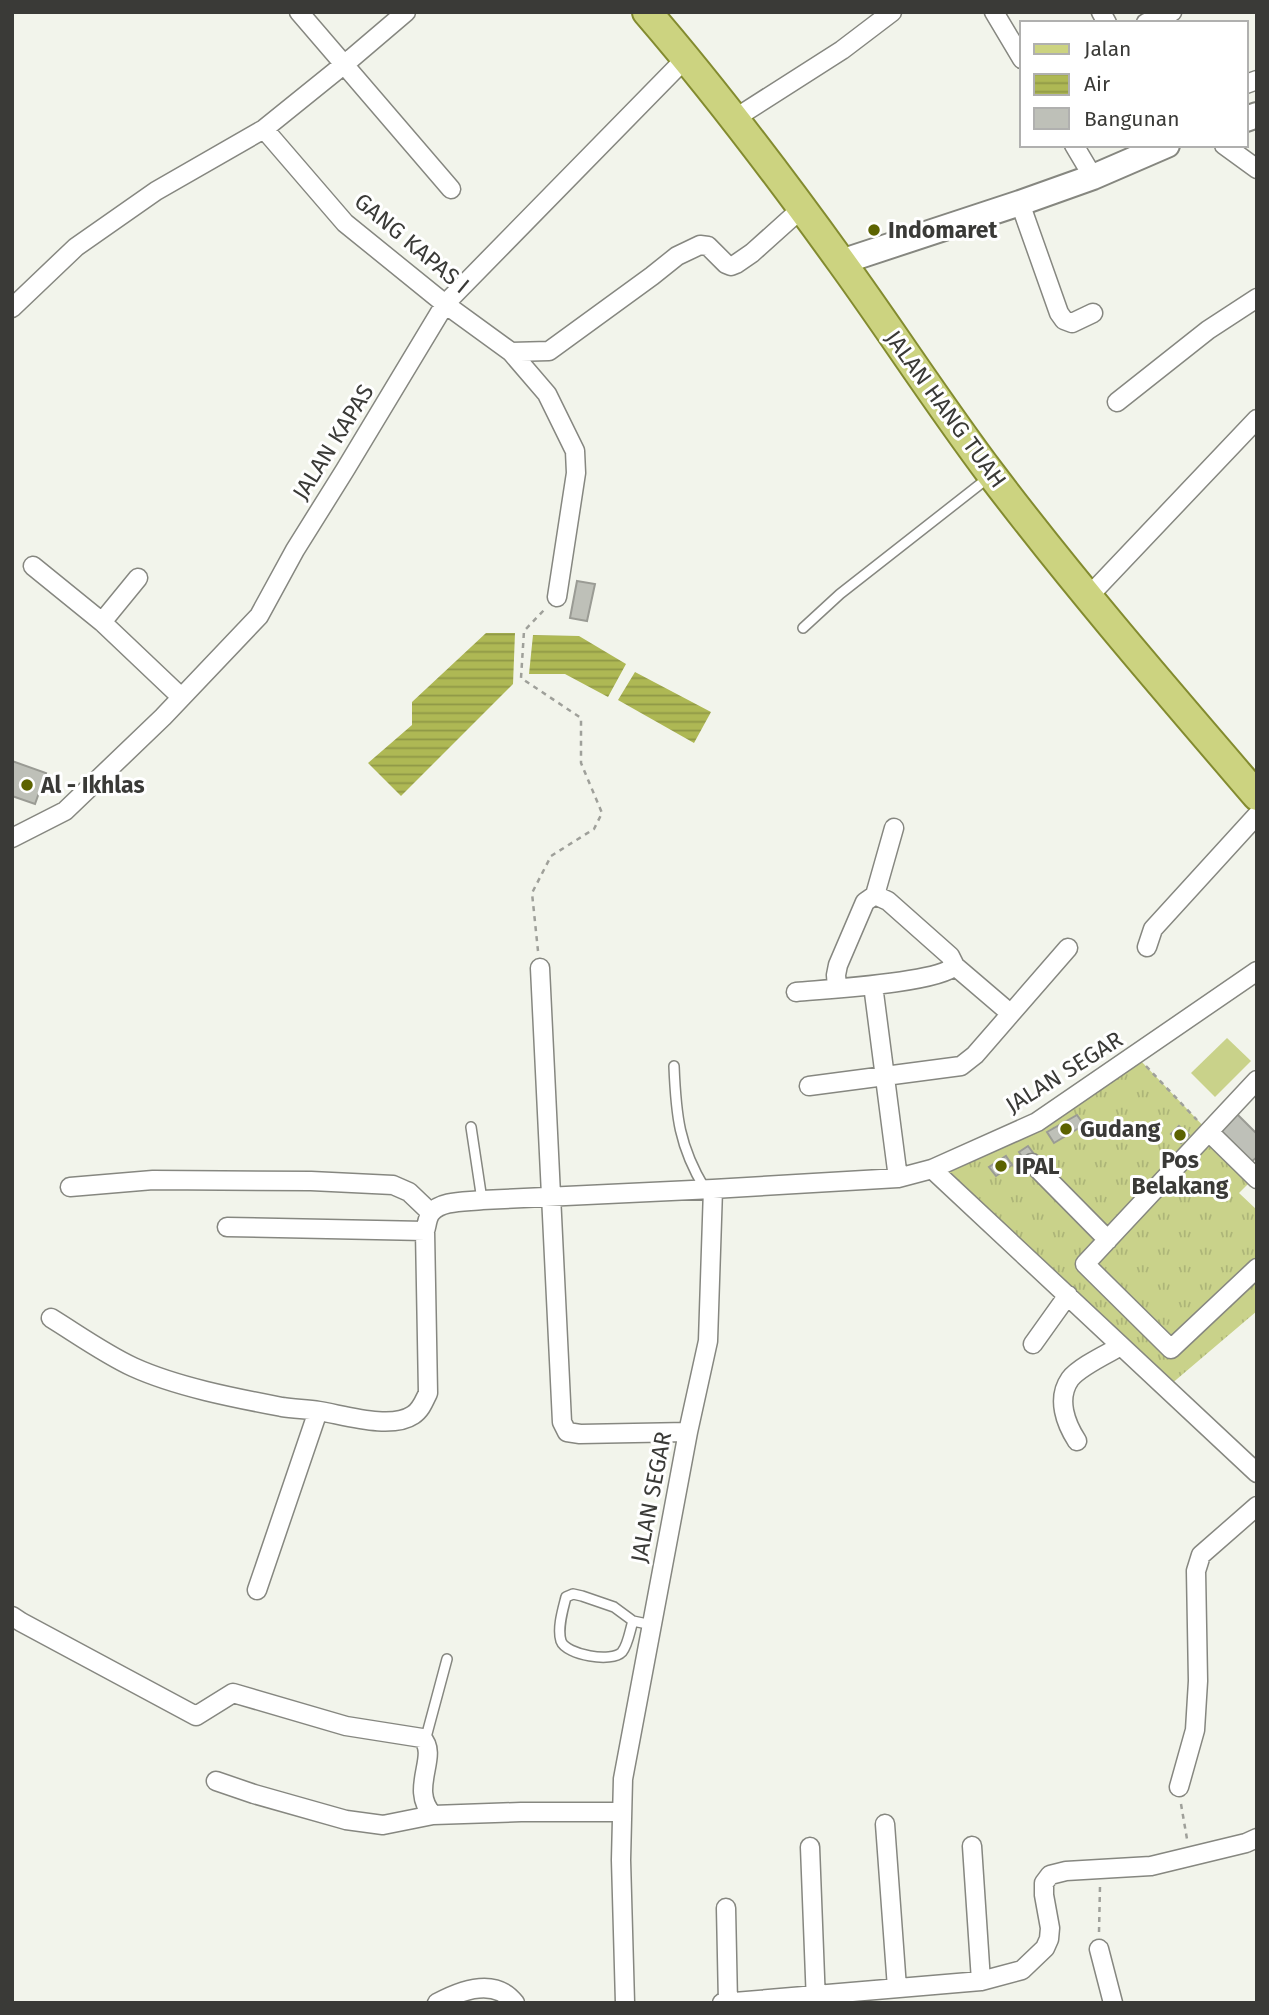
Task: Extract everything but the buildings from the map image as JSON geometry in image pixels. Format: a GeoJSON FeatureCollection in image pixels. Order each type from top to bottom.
{"type":"FeatureCollection","features":[{"type":"Feature","properties":{"kind":"main road","name":"JALAN HANG TUAH"},"geometry":{"type":"LineString","coordinates":[[647,12],[734,119],[841,262],[992,475],[1088,597],[1255,796]]}},
{"type":"Feature","properties":{"kind":"street"},"geometry":{"type":"LineString","coordinates":[[299,12],[451,189]]}},
{"type":"Feature","properties":{"kind":"street"},"geometry":{"type":"LineString","coordinates":[[12,308],[76,247],[156,191],[264,129],[406,12]]}},
{"type":"Feature","properties":{"kind":"street"},"geometry":{"type":"LineString","coordinates":[[734,119],[842,50],[892,12]]}},
{"type":"Feature","properties":{"kind":"street"},"geometry":{"type":"LineString","coordinates":[[994,12],[1020,56]]}},
{"type":"Feature","properties":{"kind":"street"},"geometry":{"type":"LineString","coordinates":[[1151,21],[1172,12]]}},
{"type":"Feature","properties":{"kind":"street","name":"JALAN KAPAS"},"geometry":{"type":"LineString","coordinates":[[12,838],[65,811],[259,616],[295,550],[445,304],[686,58]]}},
{"type":"Feature","properties":{"kind":"street","name":"GANG KAPAS I"},"geometry":{"type":"LineString","coordinates":[[264,129],[345,223],[445,304],[511,352],[547,394],[575,451],[576,472],[556,597]]}},
{"type":"Feature","properties":{"kind":"street"},"geometry":{"type":"LineString","coordinates":[[1075,147],[1093,177]]}},
{"type":"Feature","properties":{"kind":"street"},"geometry":{"type":"LineString","coordinates":[[841,262],[1093,177],[1162,147]]}},
{"type":"Feature","properties":{"kind":"street"},"geometry":{"type":"LineString","coordinates":[[1227,147],[1257,169]]}},
{"type":"Feature","properties":{"kind":"street"},"geometry":{"type":"LineString","coordinates":[[1020,203],[1059,313],[1064,320],[1072,323],[1093,313]]}},
{"type":"Feature","properties":{"kind":"street"},"geometry":{"type":"LineString","coordinates":[[511,352],[548,351],[677,256],[700,244],[708,246],[726,264],[736,264],[801,209]]}},
{"type":"Feature","properties":{"kind":"street"},"geometry":{"type":"LineString","coordinates":[[1117,402],[1208,330],[1257,298]]}},
{"type":"Feature","properties":{"kind":"street"},"geometry":{"type":"LineString","coordinates":[[1088,597],[1257,419]]}},
{"type":"Feature","properties":{"kind":"street"},"geometry":{"type":"LineString","coordinates":[[33,566],[102,622],[181,697]]}},
{"type":"Feature","properties":{"kind":"street"},"geometry":{"type":"LineString","coordinates":[[102,622],[138,578]]}},
{"type":"Feature","properties":{"kind":"street"},"geometry":{"type":"LineString","coordinates":[[1147,947],[1153,929],[1255,796]]}},
{"type":"Feature","properties":{"kind":"street"},"geometry":{"type":"LineString","coordinates":[[837,988],[838,965],[865,902],[875,895],[894,828]]}},
{"type":"Feature","properties":{"kind":"street"},"geometry":{"type":"LineString","coordinates":[[875,895],[888,901],[950,956],[955,966],[1010,1013]]}},
{"type":"Feature","properties":{"kind":"street"},"geometry":{"type":"LineString","coordinates":[[809,1086],[961,1066],[975,1055],[1068,948]]}},
{"type":"Feature","properties":{"kind":"street"},"geometry":{"type":"LineString","coordinates":[[796,992],[873,985],[944,973],[955,966]]}},
{"type":"Feature","properties":{"kind":"street"},"geometry":{"type":"LineString","coordinates":[[540,968],[562,1422],[567,1432],[580,1434],[688,1432]]}},
{"type":"Feature","properties":{"kind":"street","name":"JALAN SEGAR"},"geometry":{"type":"LineString","coordinates":[[625,2003],[621,1860],[623,1779],[688,1432],[708,1340],[709,1189],[898,1178],[932,1169],[1037,1122],[1257,971]]}},
{"type":"Feature","properties":{"kind":"street"},"geometry":{"type":"LineString","coordinates":[[873,985],[898,1178]]}},
{"type":"Feature","properties":{"kind":"street"},"geometry":{"type":"LineString","coordinates":[[1257,1080],[1085,1264],[1171,1349],[1257,1268]]}},
{"type":"Feature","properties":{"kind":"street"},"geometry":{"type":"LineString","coordinates":[[1209,1132],[1257,1178]]}},
{"type":"Feature","properties":{"kind":"street"},"geometry":{"type":"LineString","coordinates":[[1032,1163],[1108,1240]]}},
{"type":"Feature","properties":{"kind":"street"},"geometry":{"type":"LineString","coordinates":[[932,1169],[1257,1473]]}},
{"type":"Feature","properties":{"kind":"street"},"geometry":{"type":"LineString","coordinates":[[70,1187],[153,1180],[311,1181],[393,1185],[410,1192],[431,1213]]}},
{"type":"Feature","properties":{"kind":"street"},"geometry":{"type":"LineString","coordinates":[[51,1318],[133,1367],[178,1382],[229,1396],[369,1422],[397,1420],[413,1416],[428,1393],[425,1231],[431,1213],[445,1204],[482,1200],[709,1189]]}},
{"type":"Feature","properties":{"kind":"street"},"geometry":{"type":"LineString","coordinates":[[226,1227],[425,1231]]}},
{"type":"Feature","properties":{"kind":"street"},"geometry":{"type":"LineString","coordinates":[[1033,1344],[1068,1295]]}},
{"type":"Feature","properties":{"kind":"street"},"geometry":{"type":"LineString","coordinates":[[1077,1441],[1064,1417],[1064,1395],[1070,1379],[1121,1346]]}},
{"type":"Feature","properties":{"kind":"street"},"geometry":{"type":"LineString","coordinates":[[257,1590],[318,1411]]}},
{"type":"Feature","properties":{"kind":"street"},"geometry":{"type":"LineString","coordinates":[[1179,1787],[1195,1730],[1198,1681],[1196,1571],[1201,1555],[1257,1506]]}},
{"type":"Feature","properties":{"kind":"street"},"geometry":{"type":"LineString","coordinates":[[15,1623],[196,1716],[233,1693],[346,1726],[418,1737],[425,1741],[428,1749],[422,1797],[426,1808],[433,1815]]}},
{"type":"Feature","properties":{"kind":"street"},"geometry":{"type":"LineString","coordinates":[[216,1781],[346,1820],[383,1825],[433,1815],[622,1812]]}},
{"type":"Feature","properties":{"kind":"street"},"geometry":{"type":"LineString","coordinates":[[885,1824],[897,1987]]}},
{"type":"Feature","properties":{"kind":"street"},"geometry":{"type":"LineString","coordinates":[[726,1908],[726,2003],[816,1999],[897,1987],[981,1981],[1022,1970],[1045,1948],[1049,1940],[1049,1928],[1044,1883],[1051,1875],[1066,1871],[1151,1866],[1257,1838]]}},
{"type":"Feature","properties":{"kind":"street"},"geometry":{"type":"LineString","coordinates":[[972,1846],[981,1981]]}},
{"type":"Feature","properties":{"kind":"street"},"geometry":{"type":"LineString","coordinates":[[810,1847],[816,1999]]}},
{"type":"Feature","properties":{"kind":"street"},"geometry":{"type":"LineString","coordinates":[[1099,1949],[1113,2003]]}},
{"type":"Feature","properties":{"kind":"street"},"geometry":{"type":"LineString","coordinates":[[437,2003],[449,1996],[483,1986],[509,1995],[515,2003]]}},
{"type":"Feature","properties":{"kind":"lane"},"geometry":{"type":"LineString","coordinates":[[803,628],[840,594],[992,475]]}},
{"type":"Feature","properties":{"kind":"lane"},"geometry":{"type":"LineString","coordinates":[[674,1066],[676,1104],[682,1139],[691,1166],[709,1189]]}},
{"type":"Feature","properties":{"kind":"lane"},"geometry":{"type":"LineString","coordinates":[[471,1127],[482,1200]]}},
{"type":"Feature","properties":{"kind":"lane"},"geometry":{"type":"LineString","coordinates":[[634,1621],[624,1650],[619,1655],[599,1658],[562,1644],[561,1614],[568,1595],[582,1596],[614,1607],[634,1621],[652,1625]]}},
{"type":"Feature","properties":{"kind":"lane"},"geometry":{"type":"LineString","coordinates":[[425,1741],[447,1659]]}},
{"type":"Feature","properties":{"kind":"path"},"geometry":{"type":"LineString","coordinates":[[540,968],[533,893],[551,856],[594,829],[602,813],[581,763],[580,718],[521,678],[524,631],[556,597]]}},
{"type":"Feature","properties":{"kind":"path"},"geometry":{"type":"LineString","coordinates":[[1140,1060],[1209,1132]]}},
{"type":"Feature","properties":{"kind":"path"},"geometry":{"type":"LineString","coordinates":[[1179,1787],[1189,1856]]}},
{"type":"Feature","properties":{"kind":"path"},"geometry":{"type":"LineString","coordinates":[[1099,1949],[1101,1869]]}},
{"type":"Feature","properties":{"kind":"green space"},"geometry":{"type":"Polygon","coordinates":[[[1227,1038],[1251,1061],[1215,1097],[1191,1073],[1227,1038]]]}},
{"type":"Feature","properties":{"kind":"green space"},"geometry":{"type":"Polygon","coordinates":[[[1140,1060],[1255,1177],[1239,1193],[1257,1210],[1257,1311],[1170,1385],[940,1171],[1140,1060]]]}},
{"type":"Feature","properties":{"kind":"water"},"geometry":{"type":"Polygon","coordinates":[[[486,633],[515,633],[513,684],[401,796],[368,763],[412,725],[412,702],[486,633]]]}},
{"type":"Feature","properties":{"kind":"water"},"geometry":{"type":"Polygon","coordinates":[[[533,635],[579,636],[626,664],[608,697],[565,674],[529,674],[533,635]]]}},
{"type":"Feature","properties":{"kind":"water"},"geometry":{"type":"Polygon","coordinates":[[[635,672],[711,712],[694,743],[618,700],[635,672]]]}},
{"type":"Feature","properties":{"kind":"place","name":"Indomaret"},"geometry":{"type":"Point","coordinates":[874,230]}},
{"type":"Feature","properties":{"kind":"place","name":"Al - Ikhlas"},"geometry":{"type":"Point","coordinates":[27,785]}},
{"type":"Feature","properties":{"kind":"place","name":"Gudang"},"geometry":{"type":"Point","coordinates":[1066,1129]}},
{"type":"Feature","properties":{"kind":"place","name":"Pos Belakang"},"geometry":{"type":"Point","coordinates":[1180,1135]}},
{"type":"Feature","properties":{"kind":"place","name":"IPAL"},"geometry":{"type":"Point","coordinates":[1001,1166]}}]}
